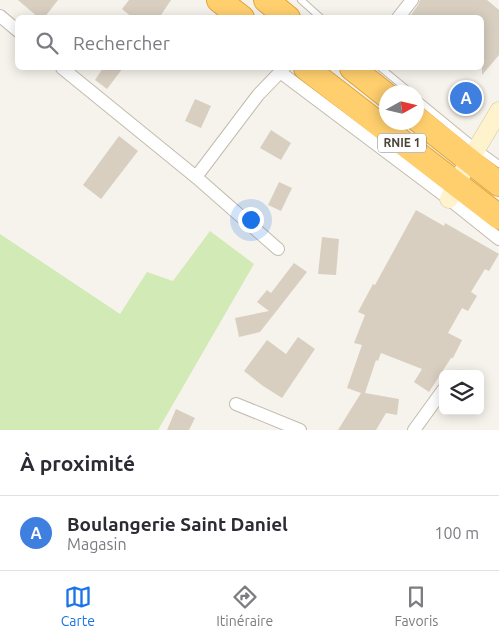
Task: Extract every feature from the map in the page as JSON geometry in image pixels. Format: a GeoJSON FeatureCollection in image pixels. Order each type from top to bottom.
{"type":"FeatureCollection","features":[{"type":"Feature","properties":{"kind":"highway"},"geometry":{"type":"LineString","coordinates":[[219,0],[238,15]]}},
{"type":"Feature","properties":{"kind":"highway"},"geometry":{"type":"LineString","coordinates":[[266,0],[284,15]]}},
{"type":"Feature","properties":{"kind":"highway","name":"RNIE 1"},"geometry":{"type":"LineString","coordinates":[[308,70],[453,191],[499,217]]}},
{"type":"Feature","properties":{"kind":"highway"},"geometry":{"type":"LineString","coordinates":[[355,70],[379,89]]}},
{"type":"Feature","properties":{"kind":"highway","name":"RNIE 1"},"geometry":{"type":"LineString","coordinates":[[424,123],[473,154],[499,184]]}},
{"type":"Feature","properties":{"kind":"main road"},"geometry":{"type":"LineString","coordinates":[[453,191],[499,111]]}},
{"type":"Feature","properties":{"kind":"street"},"geometry":{"type":"LineString","coordinates":[[400,15],[412,0]]}},
{"type":"Feature","properties":{"kind":"street"},"geometry":{"type":"LineString","coordinates":[[0,16],[15,28]]}},
{"type":"Feature","properties":{"kind":"street"},"geometry":{"type":"LineString","coordinates":[[64,70],[196,177],[278,248]]}},
{"type":"Feature","properties":{"kind":"street"},"geometry":{"type":"LineString","coordinates":[[196,177],[258,95],[282,70],[453,191],[499,240]]}},
{"type":"Feature","properties":{"kind":"street"},"geometry":{"type":"LineString","coordinates":[[414,430],[439,396]]}},
{"type":"Feature","properties":{"kind":"street"},"geometry":{"type":"LineString","coordinates":[[236,404],[300,430]]}},
{"type":"Feature","properties":{"kind":"lane"},"geometry":{"type":"LineString","coordinates":[[301,0],[318,15]]}},
{"type":"Feature","properties":{"kind":"lane"},"geometry":{"type":"LineString","coordinates":[[383,70],[402,85]]}},
{"type":"Feature","properties":{"kind":"lane"},"geometry":{"type":"LineString","coordinates":[[424,106],[473,154],[499,164]]}},
{"type":"Feature","properties":{"kind":"green space"},"geometry":{"type":"Polygon","coordinates":[[[210,231],[254,264],[158,430],[0,430],[0,234],[120,314],[147,272],[173,281],[210,231]]]}},
{"type":"Feature","properties":{"kind":"building"},"geometry":{"type":"Polygon","coordinates":[[[18,0],[58,0],[46,15],[36,15],[18,0]]]}},
{"type":"Feature","properties":{"kind":"building"},"geometry":{"type":"Polygon","coordinates":[[[129,0],[171,0],[161,15],[129,15],[122,9],[129,0]]]}},
{"type":"Feature","properties":{"kind":"building"},"geometry":{"type":"Polygon","coordinates":[[[420,0],[487,0],[499,10],[499,55],[482,75],[482,70],[484,70],[484,15],[411,15],[420,0]]]}},
{"type":"Feature","properties":{"kind":"building"},"geometry":{"type":"Polygon","coordinates":[[[102,70],[121,70],[107,89],[95,80],[102,70]]]}},
{"type":"Feature","properties":{"kind":"building"},"geometry":{"type":"Polygon","coordinates":[[[195,99],[211,106],[201,128],[185,121],[195,99]]]}},
{"type":"Feature","properties":{"kind":"building"},"geometry":{"type":"Polygon","coordinates":[[[271,130],[291,143],[281,160],[260,148],[271,130]]]}},
{"type":"Feature","properties":{"kind":"building"},"geometry":{"type":"Polygon","coordinates":[[[119,136],[138,151],[101,199],[83,185],[119,136]]]}},
{"type":"Feature","properties":{"kind":"building"},"geometry":{"type":"Polygon","coordinates":[[[279,182],[292,188],[281,211],[268,205],[279,182]]]}},
{"type":"Feature","properties":{"kind":"building"},"geometry":{"type":"Polygon","coordinates":[[[416,210],[444,226],[445,223],[499,254],[489,271],[485,269],[471,292],[477,296],[468,311],[462,308],[448,333],[462,340],[453,358],[451,358],[443,370],[439,370],[439,377],[429,392],[414,382],[422,369],[381,353],[378,361],[376,360],[365,393],[399,399],[397,415],[386,413],[376,430],[338,430],[361,393],[347,388],[362,345],[354,343],[365,315],[358,312],[373,284],[375,285],[416,210]]]}},
{"type":"Feature","properties":{"kind":"building"},"geometry":{"type":"Polygon","coordinates":[[[322,237],[339,239],[336,275],[318,274],[322,237]]]}},
{"type":"Feature","properties":{"kind":"building"},"geometry":{"type":"Polygon","coordinates":[[[294,263],[307,272],[260,332],[239,337],[235,318],[269,311],[257,302],[267,290],[271,293],[294,263]]]}},
{"type":"Feature","properties":{"kind":"building"},"geometry":{"type":"Polygon","coordinates":[[[298,337],[315,349],[282,398],[244,371],[267,340],[286,354],[298,337]]]}},
{"type":"Feature","properties":{"kind":"building"},"geometry":{"type":"Polygon","coordinates":[[[176,409],[195,418],[189,430],[167,430],[176,409]]]}},
{"type":"Feature","properties":{"kind":"place","name":"Boulangerie Saint Daniel"},"geometry":{"type":"Point","coordinates":[466,98]}}]}
